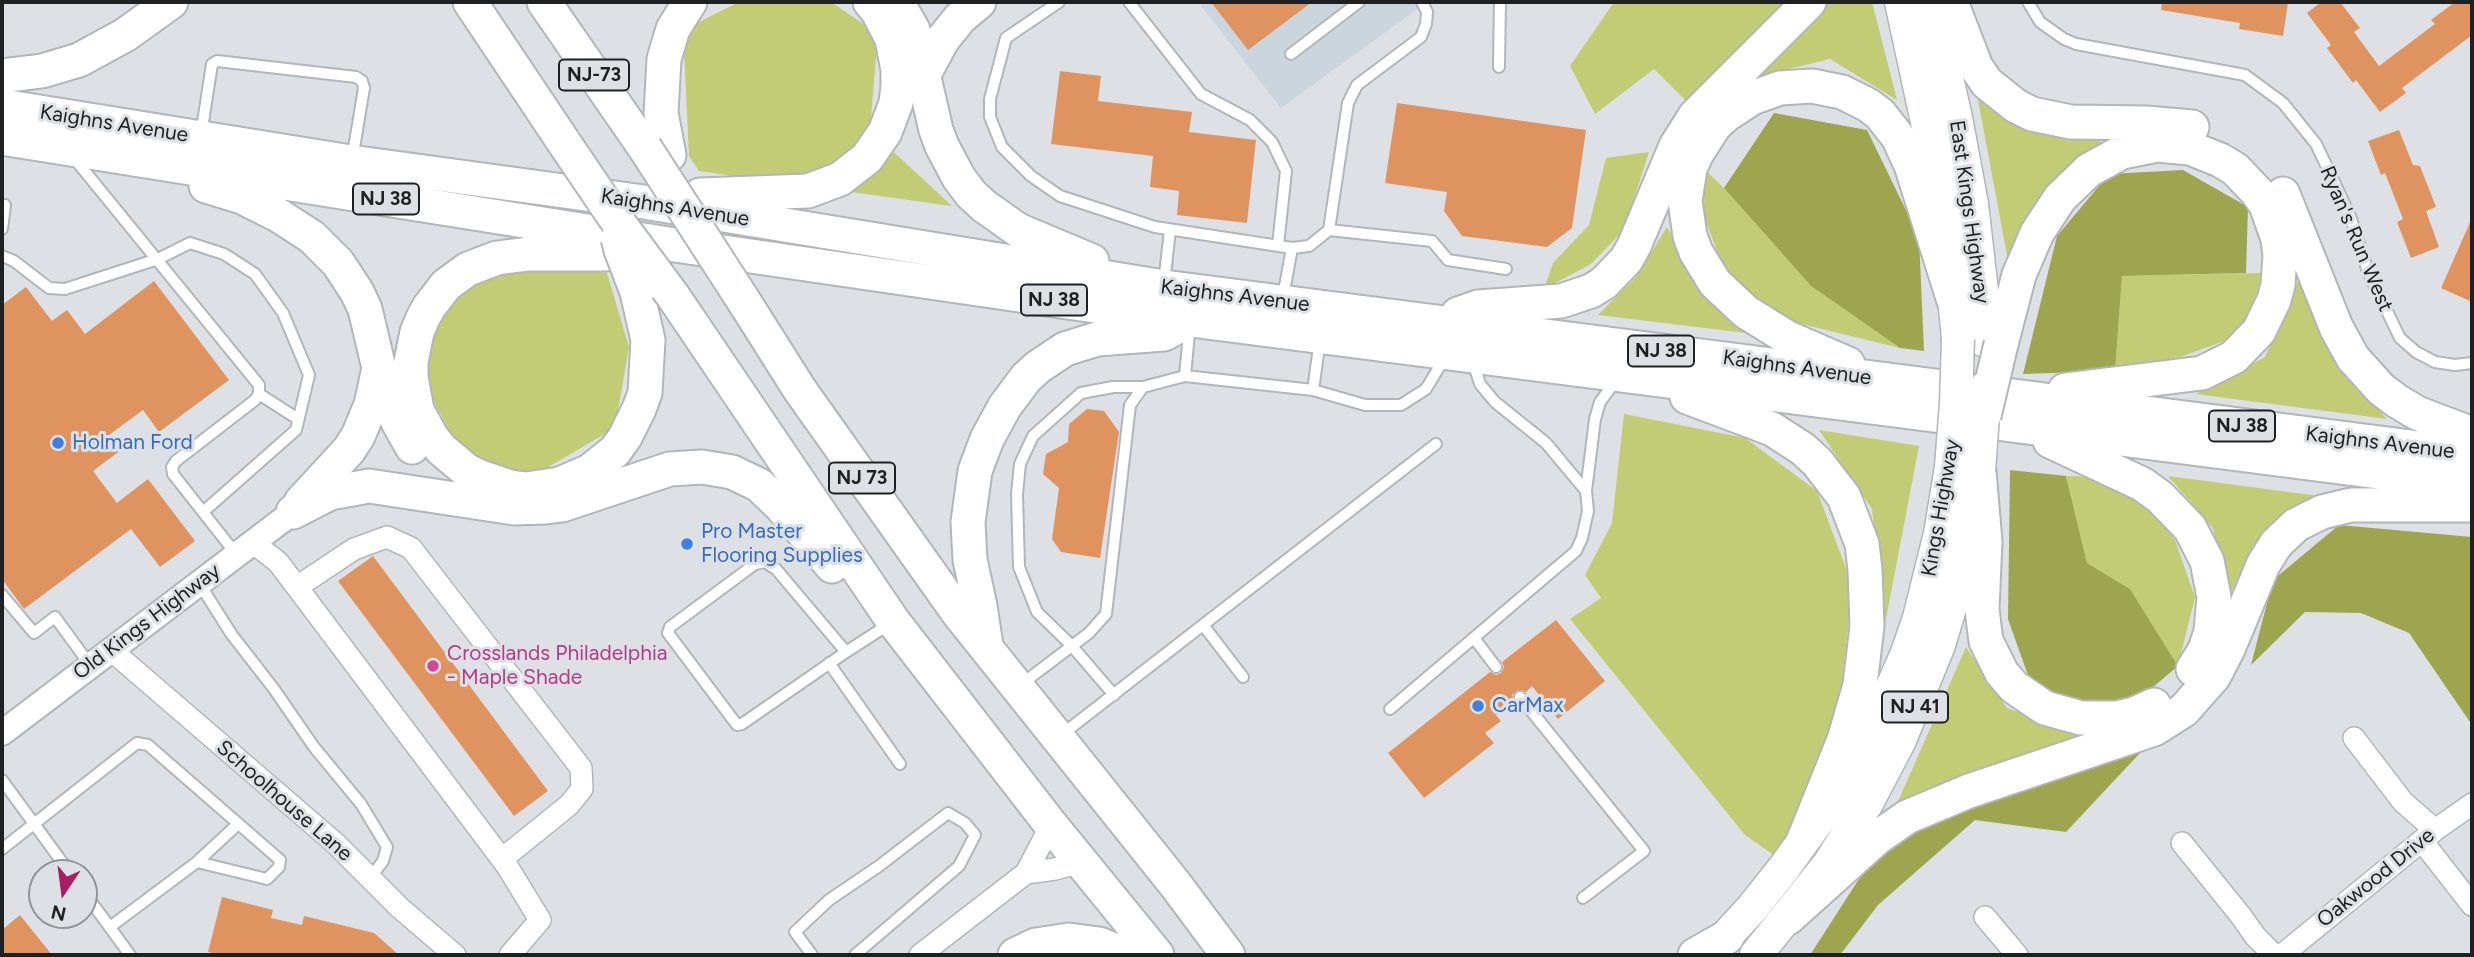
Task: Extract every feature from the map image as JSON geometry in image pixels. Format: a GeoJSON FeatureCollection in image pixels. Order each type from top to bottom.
{"type":"FeatureCollection","features":[{"type":"Feature","properties":{"kind":"highway"},"geometry":{"type":"LineString","coordinates":[[2,76],[41,71],[79,60],[125,35],[171,2]]}},
{"type":"Feature","properties":{"kind":"highway","name":"NJ-73"},"geometry":{"type":"LineString","coordinates":[[470,2],[613,215]]}},
{"type":"Feature","properties":{"kind":"highway","name":"NJ-73"},"geometry":{"type":"LineString","coordinates":[[544,2],[657,151]]}},
{"type":"Feature","properties":{"kind":"highway"},"geometry":{"type":"LineString","coordinates":[[613,215],[621,250],[638,292],[648,340],[645,393],[625,436],[603,462],[560,484],[526,489],[502,485],[466,470],[441,449],[417,410],[411,362],[417,332],[423,318],[446,285],[468,269],[497,258],[528,254],[606,254],[684,233],[657,151],[664,59],[673,29],[690,2]]}},
{"type":"Feature","properties":{"kind":"highway"},"geometry":{"type":"LineString","coordinates":[[644,202],[698,195],[808,191],[840,179],[855,169],[885,132],[898,86],[892,39],[870,2]]}},
{"type":"Feature","properties":{"kind":"highway"},"geometry":{"type":"LineString","coordinates":[[897,2],[913,30],[942,146],[959,178],[984,206],[1018,230],[1038,240],[1164,287]]}},
{"type":"Feature","properties":{"kind":"highway"},"geometry":{"type":"LineString","coordinates":[[923,76],[951,29],[979,2]]}},
{"type":"Feature","properties":{"kind":"highway"},"geometry":{"type":"LineString","coordinates":[[1436,321],[1478,307],[1561,301],[1591,291],[1604,283],[1626,260],[1634,246],[1676,146],[1695,116],[1809,2]]}},
{"type":"Feature","properties":{"kind":"highway"},"geometry":{"type":"LineString","coordinates":[[1951,2],[1976,67],[1987,83],[2016,106],[2032,114],[2061,121],[2146,123],[2208,131],[2228,139],[2253,157],[2274,179],[2284,195],[2336,327],[2353,358],[2381,389],[2397,401],[2417,413],[2472,434]]}},
{"type":"Feature","properties":{"kind":"highway"},"geometry":{"type":"LineString","coordinates":[[1886,380],[1764,326],[1715,283],[1690,236],[1685,201],[1690,168],[1705,138],[1715,125],[1752,98],[1780,88],[1827,88],[1843,92],[1868,105],[1889,124],[1911,165],[1955,301]]}},
{"type":"Feature","properties":{"kind":"highway","name":"Kaighns Avenue"},"geometry":{"type":"LineString","coordinates":[[2,106],[351,162],[644,202],[1164,287],[1886,380],[2014,411],[2472,484]]}},
{"type":"Feature","properties":{"kind":"highway","name":"Kaighns Avenue"},"geometry":{"type":"LineString","coordinates":[[2,138],[684,233],[1191,320],[1625,375],[2472,455]]}},
{"type":"Feature","properties":{"kind":"highway"},"geometry":{"type":"LineString","coordinates":[[1984,416],[1981,341],[2019,275],[2037,233],[2060,198],[2089,170],[2122,152],[2140,147],[2173,145],[2190,148],[2220,160],[2235,169],[2252,185],[2266,205],[2278,239],[2278,285],[2271,308],[2259,331],[2234,357],[2219,366],[2186,376],[2014,411]]}},
{"type":"Feature","properties":{"kind":"highway"},"geometry":{"type":"LineString","coordinates":[[82,150],[242,197],[278,215],[312,237],[338,264],[357,292],[370,325],[379,368],[398,422],[418,455],[444,480],[482,504]]}},
{"type":"Feature","properties":{"kind":"highway","name":"NJ 73"},"geometry":{"type":"LineString","coordinates":[[613,215],[673,296],[893,621],[1051,825],[1157,955]]}},
{"type":"Feature","properties":{"kind":"highway","name":"NJ 73"},"geometry":{"type":"LineString","coordinates":[[684,233],[745,303],[840,448],[986,648],[1175,884],[1228,955]]}},
{"type":"Feature","properties":{"kind":"highway"},"geometry":{"type":"LineString","coordinates":[[986,648],[970,560],[968,522],[975,471],[1004,406],[1038,367],[1080,342],[1116,336],[1164,334],[1191,320]]}},
{"type":"Feature","properties":{"kind":"highway"},"geometry":{"type":"LineString","coordinates":[[293,512],[349,450],[358,436],[371,405],[379,368]]}},
{"type":"Feature","properties":{"kind":"highway"},"geometry":{"type":"LineString","coordinates":[[1625,375],[1755,421],[1788,438],[1818,463],[1844,497],[1854,519],[1866,570],[1865,657],[1844,740],[1804,839]]}},
{"type":"Feature","properties":{"kind":"highway"},"geometry":{"type":"LineString","coordinates":[[1965,469],[1985,542],[1982,610],[1985,634],[1993,657],[2014,687],[2045,708],[2063,715],[2099,719],[2134,714],[2164,699],[2178,688],[2205,650],[2213,615],[2212,578],[2207,561],[2190,528],[2160,497],[2142,484],[2099,462],[2014,411]]}},
{"type":"Feature","properties":{"kind":"highway"},"geometry":{"type":"LineString","coordinates":[[293,512],[330,494],[369,486],[514,509],[562,505],[670,469],[702,467],[732,472],[759,485],[770,494],[854,592],[893,621]]}},
{"type":"Feature","properties":{"kind":"highway"},"geometry":{"type":"LineString","coordinates":[[1788,918],[1877,838],[1908,817],[1957,795],[2154,729],[2184,710],[2214,676],[2263,565],[2276,544],[2296,525],[2322,512],[2351,505],[2472,505]]}},
{"type":"Feature","properties":{"kind":"highway"},"geometry":{"type":"LineString","coordinates":[[1175,884],[1245,955]]}},
{"type":"Feature","properties":{"kind":"highway"},"geometry":{"type":"LineString","coordinates":[[1015,955],[1036,945],[1069,940],[1099,944],[1126,955]]}},
{"type":"Feature","properties":{"kind":"highway"},"geometry":{"type":"LineString","coordinates":[[1695,955],[1718,946]]}},
{"type":"Feature","properties":{"kind":"main road","name":"Kings Highway"},"geometry":{"type":"LineString","coordinates":[[1718,946],[1784,868],[1850,776],[1907,653],[1965,469],[1956,403],[1981,341],[1955,301],[1934,154],[1901,2]]}},
{"type":"Feature","properties":{"kind":"main road","name":"East Kings Highway"},"geometry":{"type":"LineString","coordinates":[[1930,2],[1954,107],[1972,204],[1984,309],[1981,341]]}},
{"type":"Feature","properties":{"kind":"main road","name":"NJ 41"},"geometry":{"type":"LineString","coordinates":[[1756,955],[1829,864],[1867,803],[1915,708],[1939,645],[1959,578],[1974,509],[1965,469],[1984,416]]}},
{"type":"Feature","properties":{"kind":"street","name":"Old Kings Highway"},"geometry":{"type":"LineString","coordinates":[[2,733],[293,512]]}},
{"type":"Feature","properties":{"kind":"street"},"geometry":{"type":"LineString","coordinates":[[297,587],[354,549],[387,537],[411,548],[581,768],[582,789],[569,805],[502,859]]}},
{"type":"Feature","properties":{"kind":"street"},"geometry":{"type":"LineString","coordinates":[[244,548],[278,562],[502,859],[540,920],[510,955]]}},
{"type":"Feature","properties":{"kind":"street","name":"Schoolhouse Lane"},"geometry":{"type":"LineString","coordinates":[[111,650],[335,843],[455,955]]}},
{"type":"Feature","properties":{"kind":"street"},"geometry":{"type":"LineString","coordinates":[[2354,738],[2429,835],[2472,905]]}},
{"type":"Feature","properties":{"kind":"street","name":"Oakwood Drive"},"geometry":{"type":"LineString","coordinates":[[2282,955],[2429,835],[2472,804]]}},
{"type":"Feature","properties":{"kind":"street"},"geometry":{"type":"LineString","coordinates":[[920,955],[1026,873],[1051,825]]}},
{"type":"Feature","properties":{"kind":"street"},"geometry":{"type":"LineString","coordinates":[[2182,844],[2255,936],[2274,955]]}},
{"type":"Feature","properties":{"kind":"street"},"geometry":{"type":"LineString","coordinates":[[1026,873],[1081,862]]}},
{"type":"Feature","properties":{"kind":"street"},"geometry":{"type":"LineString","coordinates":[[1985,917],[2017,955]]}},
{"type":"Feature","properties":{"kind":"lane"},"geometry":{"type":"LineString","coordinates":[[1059,2],[1006,38],[990,99],[990,117],[1002,147],[1031,176],[1060,196],[1155,227],[1292,248],[1309,246],[1329,230],[1349,103],[1357,85],[1421,37],[1427,12],[1422,2]]}},
{"type":"Feature","properties":{"kind":"lane"},"geometry":{"type":"LineString","coordinates":[[1129,2],[1201,94],[1250,120],[1272,142],[1286,171],[1278,245]]}},
{"type":"Feature","properties":{"kind":"lane"},"geometry":{"type":"LineString","coordinates":[[1291,54],[1359,2]]}},
{"type":"Feature","properties":{"kind":"lane"},"geometry":{"type":"LineString","coordinates":[[1499,67],[1500,2]]}},
{"type":"Feature","properties":{"kind":"lane","name":"Ryan's Run West"},"geometry":{"type":"LineString","coordinates":[[2028,2],[2040,22],[2076,44],[2245,75],[2283,103],[2316,144],[2350,216],[2368,272],[2400,338],[2416,352],[2435,362],[2455,365],[2472,363]]}},
{"type":"Feature","properties":{"kind":"lane"},"geometry":{"type":"LineString","coordinates":[[200,138],[212,64],[216,61],[356,77],[362,81],[364,88],[351,162]]}},
{"type":"Feature","properties":{"kind":"lane"},"geometry":{"type":"LineString","coordinates":[[82,150],[137,236],[158,258],[259,385],[259,394],[255,400],[176,461],[172,467],[173,474],[203,512],[244,548]]}},
{"type":"Feature","properties":{"kind":"lane"},"geometry":{"type":"LineString","coordinates":[[2,229],[5,205]]}},
{"type":"Feature","properties":{"kind":"lane"},"geometry":{"type":"LineString","coordinates":[[1164,287],[1170,230]]}},
{"type":"Feature","properties":{"kind":"lane"},"geometry":{"type":"LineString","coordinates":[[1329,230],[1432,242],[1448,260],[1506,269]]}},
{"type":"Feature","properties":{"kind":"lane"},"geometry":{"type":"LineString","coordinates":[[2,256],[14,261],[49,288],[65,289],[158,258],[190,243],[224,254],[255,274],[284,313],[309,375],[296,430],[203,512]]}},
{"type":"Feature","properties":{"kind":"lane"},"geometry":{"type":"LineString","coordinates":[[1282,302],[1292,248]]}},
{"type":"Feature","properties":{"kind":"lane"},"geometry":{"type":"LineString","coordinates":[[1185,376],[1191,320]]}},
{"type":"Feature","properties":{"kind":"lane"},"geometry":{"type":"LineString","coordinates":[[1313,390],[1321,336]]}},
{"type":"Feature","properties":{"kind":"lane"},"geometry":{"type":"LineString","coordinates":[[1114,695],[1071,645],[1037,612],[1019,567],[1017,494],[1020,464],[1033,436],[1080,393],[1113,387],[1143,387],[1185,376],[1313,390],[1365,405],[1401,405],[1426,388],[1460,354],[1495,402],[1546,443],[1586,491]]}},
{"type":"Feature","properties":{"kind":"lane"},"geometry":{"type":"LineString","coordinates":[[1390,709],[1576,551],[1588,511],[1586,491],[1595,419],[1600,402],[1625,375]]}},
{"type":"Feature","properties":{"kind":"lane"},"geometry":{"type":"LineString","coordinates":[[1017,687],[1089,632],[1106,614],[1130,405],[1143,387]]}},
{"type":"Feature","properties":{"kind":"lane"},"geometry":{"type":"LineString","coordinates":[[259,394],[298,419]]}},
{"type":"Feature","properties":{"kind":"lane"},"geometry":{"type":"LineString","coordinates":[[1058,737],[1436,444]]}},
{"type":"Feature","properties":{"kind":"lane"},"geometry":{"type":"LineString","coordinates":[[846,652],[776,569],[765,562],[755,564],[712,595],[670,627],[668,633],[737,725],[893,621]]}},
{"type":"Feature","properties":{"kind":"lane"},"geometry":{"type":"LineString","coordinates":[[199,583],[232,635],[314,747],[361,804],[387,847],[383,861],[370,878]]}},
{"type":"Feature","properties":{"kind":"lane"},"geometry":{"type":"LineString","coordinates":[[2,595],[34,633],[55,617],[90,665]]}},
{"type":"Feature","properties":{"kind":"lane"},"geometry":{"type":"LineString","coordinates":[[1203,625],[1243,677]]}},
{"type":"Feature","properties":{"kind":"lane"},"geometry":{"type":"LineString","coordinates":[[1474,638],[1496,667]]}},
{"type":"Feature","properties":{"kind":"lane"},"geometry":{"type":"LineString","coordinates":[[830,663],[900,764]]}},
{"type":"Feature","properties":{"kind":"lane"},"geometry":{"type":"LineString","coordinates":[[1520,696],[1644,851],[1583,898]]}},
{"type":"Feature","properties":{"kind":"lane"},"geometry":{"type":"LineString","coordinates":[[2,849],[137,743],[148,745],[279,860],[279,867],[267,879],[197,862]]}},
{"type":"Feature","properties":{"kind":"lane"},"geometry":{"type":"LineString","coordinates":[[2,780],[60,859]]}},
{"type":"Feature","properties":{"kind":"lane"},"geometry":{"type":"LineString","coordinates":[[812,955],[795,932],[829,900],[948,813],[965,823],[975,835],[959,866],[855,955]]}},
{"type":"Feature","properties":{"kind":"lane"},"geometry":{"type":"LineString","coordinates":[[110,927],[197,862],[238,824]]}},
{"type":"Feature","properties":{"kind":"lane"},"geometry":{"type":"LineString","coordinates":[[98,911],[130,955]]}},
{"type":"Feature","properties":{"kind":"shaded area"},"geometry":{"type":"Polygon","coordinates":[[[1198,2],[1427,2],[1281,108],[1198,2]]]}},
{"type":"Feature","properties":{"kind":"green space"},"geometry":{"type":"Polygon","coordinates":[[[739,2],[831,2],[878,34],[870,130],[952,206],[699,171],[689,156],[683,30],[739,2]]]}},
{"type":"Feature","properties":{"kind":"green space"},"geometry":{"type":"Polygon","coordinates":[[[1614,2],[1784,2],[1690,105],[1654,69],[1595,114],[1570,66],[1614,2]]]}},
{"type":"Feature","properties":{"kind":"green space"},"geometry":{"type":"Polygon","coordinates":[[[1828,2],[1872,2],[1897,100],[1830,59],[1739,81],[1828,2]]]}},
{"type":"Feature","properties":{"kind":"green space"},"geometry":{"type":"Polygon","coordinates":[[[1978,100],[2048,128],[2106,143],[2009,266],[1978,100]]]}},
{"type":"Feature","properties":{"kind":"green space"},"geometry":{"type":"Polygon","coordinates":[[[1774,113],[1867,130],[1919,237],[1924,351],[1900,348],[1811,286],[1724,188],[1774,113]]]}},
{"type":"Feature","properties":{"kind":"green space"},"geometry":{"type":"Polygon","coordinates":[[[1649,152],[1624,230],[1591,264],[1544,289],[1553,263],[1589,225],[1606,158],[1649,152]]]}},
{"type":"Feature","properties":{"kind":"green space"},"geometry":{"type":"Polygon","coordinates":[[[1703,168],[1811,286],[1900,348],[1785,320],[1728,280],[1703,214],[1703,168]]]}},
{"type":"Feature","properties":{"kind":"green space"},"geometry":{"type":"Polygon","coordinates":[[[2183,170],[2248,207],[2246,273],[2122,276],[2115,371],[2023,374],[2057,236],[2109,174],[2183,170]]]}},
{"type":"Feature","properties":{"kind":"green space"},"geometry":{"type":"Polygon","coordinates":[[[1667,227],[1715,308],[1746,333],[1598,315],[1636,277],[1667,227]]]}},
{"type":"Feature","properties":{"kind":"green space"},"geometry":{"type":"Polygon","coordinates":[[[534,263],[607,273],[629,347],[615,428],[531,477],[462,455],[418,371],[444,300],[518,264],[534,263]]]}},
{"type":"Feature","properties":{"kind":"green space"},"geometry":{"type":"Polygon","coordinates":[[[2262,273],[2251,315],[2230,339],[2183,356],[2115,371],[2122,276],[2262,273]]]}},
{"type":"Feature","properties":{"kind":"green space"},"geometry":{"type":"Polygon","coordinates":[[[2301,275],[2337,362],[2387,419],[2196,394],[2265,357],[2301,275]]]}},
{"type":"Feature","properties":{"kind":"green space"},"geometry":{"type":"Polygon","coordinates":[[[1624,414],[1745,438],[1817,491],[1853,587],[1834,747],[1781,860],[1745,835],[1570,619],[1601,598],[1585,575],[1612,523],[1624,414]]]}},
{"type":"Feature","properties":{"kind":"green space"},"geometry":{"type":"Polygon","coordinates":[[[1819,430],[1919,446],[1885,624],[1872,509],[1819,430]]]}},
{"type":"Feature","properties":{"kind":"green space"},"geometry":{"type":"Polygon","coordinates":[[[2010,470],[2066,476],[2087,563],[2130,589],[2178,666],[2139,699],[2089,709],[2030,681],[2008,619],[2010,470]]]}},
{"type":"Feature","properties":{"kind":"green space"},"geometry":{"type":"Polygon","coordinates":[[[2066,476],[2098,477],[2149,505],[2175,540],[2195,597],[2178,666],[2130,589],[2087,563],[2066,476]]]}},
{"type":"Feature","properties":{"kind":"green space"},"geometry":{"type":"Polygon","coordinates":[[[2168,476],[2319,496],[2257,543],[2229,596],[2213,528],[2168,476]]]}},
{"type":"Feature","properties":{"kind":"green space"},"geometry":{"type":"Polygon","coordinates":[[[2339,525],[2472,537],[2472,725],[2409,633],[2361,613],[2305,612],[2251,665],[2273,580],[2339,525]]]}},
{"type":"Feature","properties":{"kind":"green space"},"geometry":{"type":"Polygon","coordinates":[[[1966,647],[2007,708],[2085,734],[1896,806],[1966,647]]]}},
{"type":"Feature","properties":{"kind":"green space"},"geometry":{"type":"Polygon","coordinates":[[[2155,737],[2066,832],[1975,820],[1878,905],[1840,955],[1810,955],[1870,862],[1893,833],[2155,737]]]}},
{"type":"Feature","properties":{"kind":"building"},"geometry":{"type":"Polygon","coordinates":[[[1211,2],[1312,2],[1248,50],[1211,2]]]}},
{"type":"Feature","properties":{"kind":"building"},"geometry":{"type":"Polygon","coordinates":[[[2162,2],[2288,3],[2283,36],[2239,29],[2240,23],[2161,10],[2162,2]]]}},
{"type":"Feature","properties":{"kind":"building"},"geometry":{"type":"Polygon","coordinates":[[[2321,2],[2340,2],[2360,28],[2354,32],[2379,66],[2435,24],[2431,20],[2455,2],[2472,2],[2472,35],[2402,88],[2406,93],[2380,112],[2356,80],[2353,83],[2327,48],[2331,45],[2307,13],[2321,2]]]}},
{"type":"Feature","properties":{"kind":"building"},"geometry":{"type":"Polygon","coordinates":[[[1060,71],[1101,76],[1098,101],[1192,112],[1189,132],[1256,140],[1247,223],[1177,215],[1179,191],[1150,187],[1153,156],[1051,144],[1060,71]]]}},
{"type":"Feature","properties":{"kind":"building"},"geometry":{"type":"Polygon","coordinates":[[[1397,103],[1586,130],[1572,228],[1547,247],[1462,236],[1444,211],[1447,192],[1385,183],[1397,103]]]}},
{"type":"Feature","properties":{"kind":"building"},"geometry":{"type":"Polygon","coordinates":[[[2399,130],[2413,165],[2420,166],[2436,207],[2426,211],[2439,247],[2411,258],[2397,222],[2403,219],[2385,173],[2381,175],[2368,141],[2399,130]]]}},
{"type":"Feature","properties":{"kind":"building"},"geometry":{"type":"Polygon","coordinates":[[[2472,218],[2472,302],[2441,288],[2472,218]]]}},
{"type":"Feature","properties":{"kind":"building","name":"Holman Ford"},"geometry":{"type":"Polygon","coordinates":[[[154,281],[229,380],[159,432],[143,410],[109,435],[121,450],[93,471],[117,503],[148,479],[195,541],[160,567],[131,529],[24,609],[2,579],[2,305],[26,287],[52,321],[67,310],[85,334],[154,281]]]}},
{"type":"Feature","properties":{"kind":"building"},"geometry":{"type":"Polygon","coordinates":[[[1087,409],[1104,411],[1119,432],[1100,558],[1061,552],[1052,539],[1059,488],[1043,474],[1046,454],[1068,442],[1069,424],[1087,409]]]}},
{"type":"Feature","properties":{"kind":"building"},"geometry":{"type":"Polygon","coordinates":[[[373,556],[548,791],[514,816],[338,581],[373,556]]]}},
{"type":"Feature","properties":{"kind":"building","name":"CarMax"},"geometry":{"type":"Polygon","coordinates":[[[1556,620],[1605,681],[1558,719],[1532,686],[1526,692],[1516,691],[1512,695],[1514,701],[1496,715],[1501,721],[1485,733],[1494,743],[1424,798],[1388,753],[1490,672],[1496,675],[1501,673],[1504,667],[1502,662],[1556,620]]]}},
{"type":"Feature","properties":{"kind":"building"},"geometry":{"type":"Polygon","coordinates":[[[222,897],[273,910],[271,918],[302,925],[304,916],[374,933],[399,955],[222,955],[208,952],[222,897]]]}},
{"type":"Feature","properties":{"kind":"building"},"geometry":{"type":"Polygon","coordinates":[[[20,915],[28,929],[31,929],[52,955],[2,955],[2,930],[20,915]]]}},
{"type":"Feature","properties":{"kind":"place","name":"Holman Ford"},"geometry":{"type":"Point","coordinates":[58,443]}},
{"type":"Feature","properties":{"kind":"place","name":"Pro Master Flooring Supplies"},"geometry":{"type":"Point","coordinates":[687,544]}},
{"type":"Feature","properties":{"kind":"place","name":"Crosslands Philadelphia - Maple Shade"},"geometry":{"type":"Point","coordinates":[433,666]}},
{"type":"Feature","properties":{"kind":"place","name":"CarMax"},"geometry":{"type":"Point","coordinates":[1478,706]}}]}
